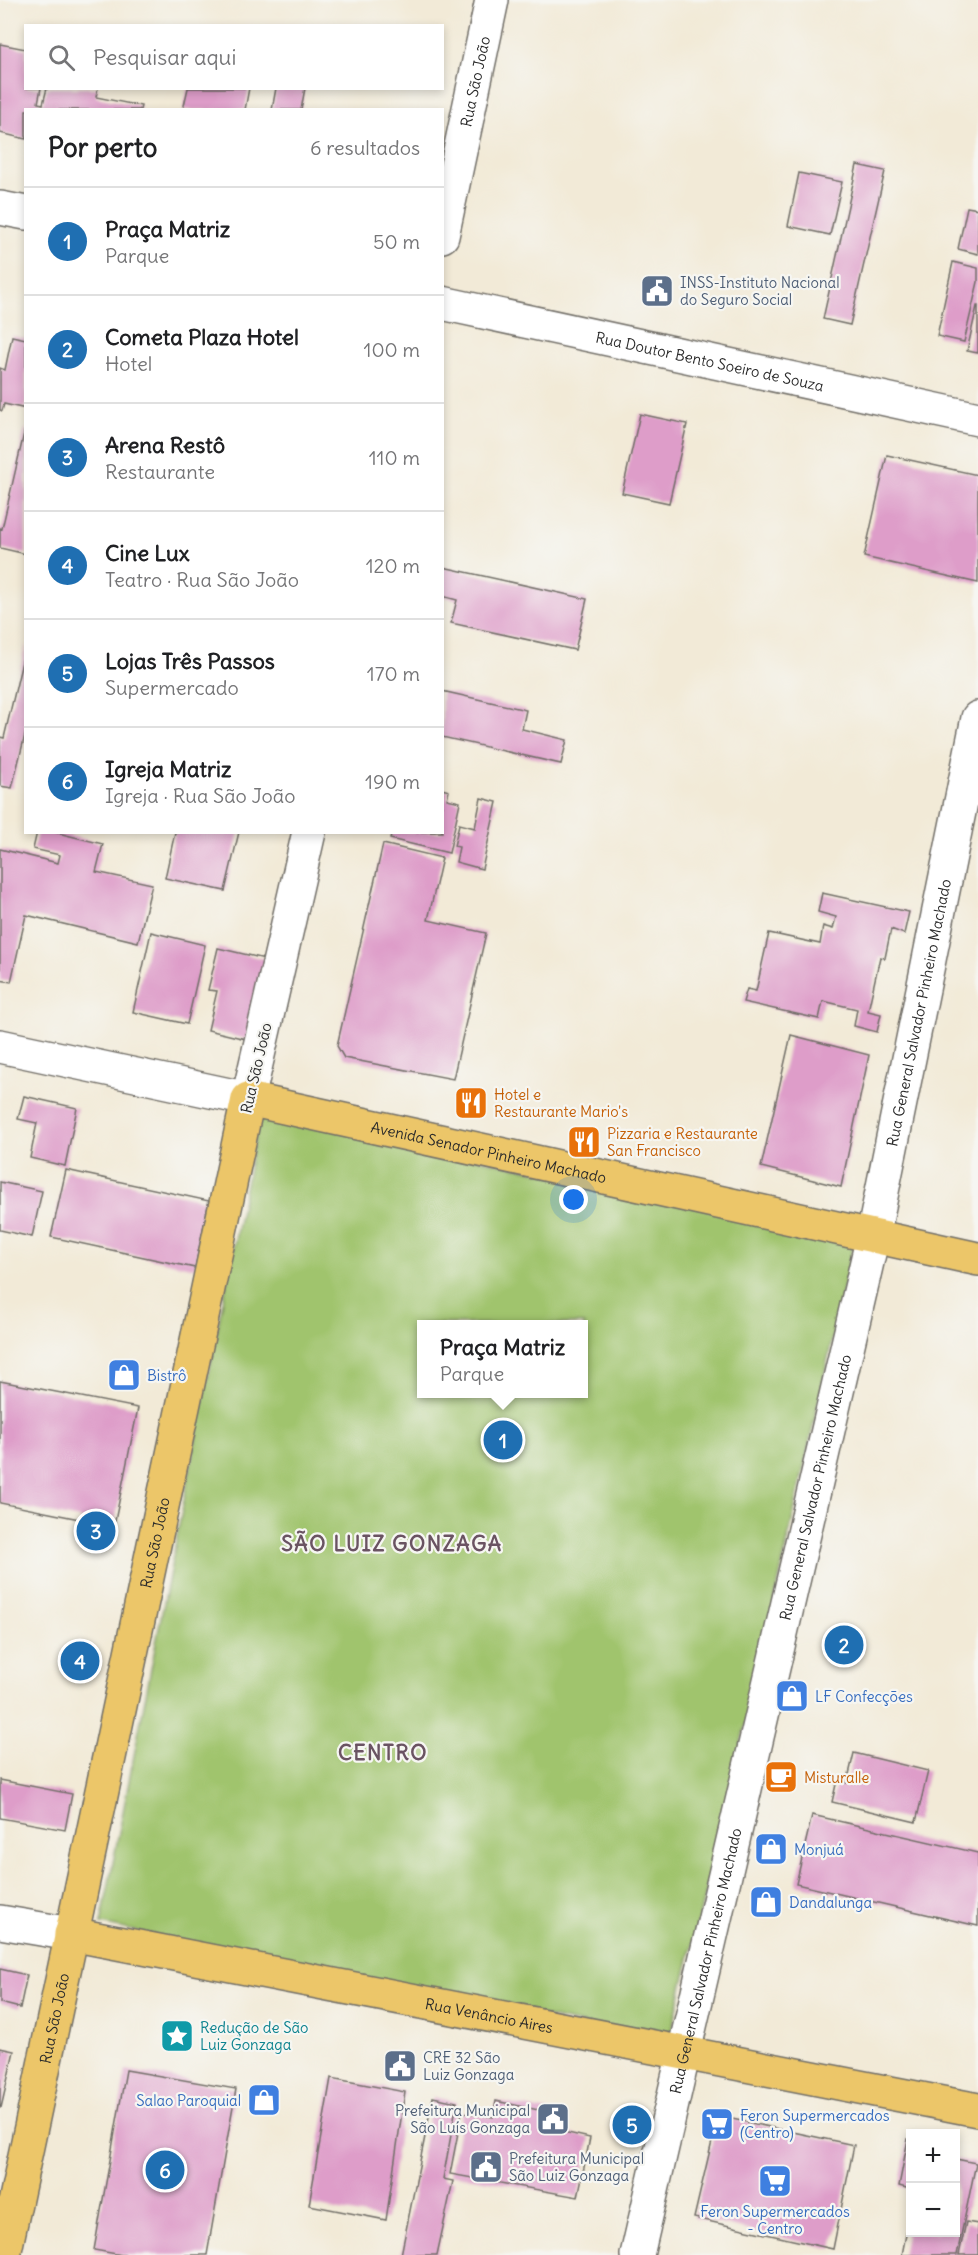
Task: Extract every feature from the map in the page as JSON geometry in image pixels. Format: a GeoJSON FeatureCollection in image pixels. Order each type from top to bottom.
{"type":"FeatureCollection","features":[{"type":"Feature","properties":{"kind":"main road","name":"Avenida Senador Pinheiro Machado"},"geometry":{"type":"LineString","coordinates":[[248,1099],[978,1259]]}},
{"type":"Feature","properties":{"kind":"main road","name":"Rua São João"},"geometry":{"type":"LineString","coordinates":[[4,2255],[248,1099]]}},
{"type":"Feature","properties":{"kind":"main road","name":"Rua Venâncio Aires"},"geometry":{"type":"LineString","coordinates":[[70,1934],[978,2110]]}},
{"type":"Feature","properties":{"kind":"street","name":"Rua São João"},"geometry":{"type":"LineString","coordinates":[[444,227],[492,0]]}},
{"type":"Feature","properties":{"kind":"street"},"geometry":{"type":"LineString","coordinates":[[0,208],[24,213]]}},
{"type":"Feature","properties":{"kind":"street","name":"Rua Doutor Bento Soeiro de Souza"},"geometry":{"type":"LineString","coordinates":[[444,303],[978,419]]}},
{"type":"Feature","properties":{"kind":"street","name":"Rua General Salvador Pinheiro Machado"},"geometry":{"type":"LineString","coordinates":[[638,2255],[873,1236],[978,718]]}},
{"type":"Feature","properties":{"kind":"street","name":"Rua São João"},"geometry":{"type":"LineString","coordinates":[[248,1099],[309,834]]}},
{"type":"Feature","properties":{"kind":"street","name":"Avenida Senador Pinheiro Machado"},"geometry":{"type":"LineString","coordinates":[[0,1046],[248,1099]]}},
{"type":"Feature","properties":{"kind":"street","name":"Rua Venâncio Aires"},"geometry":{"type":"LineString","coordinates":[[0,1922],[70,1934]]}},
{"type":"Feature","properties":{"kind":"green space"},"geometry":{"type":"Polygon","coordinates":[[[260,1112],[854,1240],[766,1639],[669,2042],[101,1924],[260,1112]]]}},
{"type":"Feature","properties":{"kind":"building"},"geometry":{"type":"Polygon","coordinates":[[[0,44],[24,49],[24,90],[41,90],[38,103],[43,104],[46,90],[98,90],[96,97],[141,106],[140,108],[24,108],[24,139],[0,133],[0,44]]]}},
{"type":"Feature","properties":{"kind":"building"},"geometry":{"type":"Polygon","coordinates":[[[188,90],[249,90],[245,108],[183,108],[188,90]]]}},
{"type":"Feature","properties":{"kind":"building"},"geometry":{"type":"Polygon","coordinates":[[[276,90],[305,90],[301,108],[272,108],[276,90]]]}},
{"type":"Feature","properties":{"kind":"building"},"geometry":{"type":"Polygon","coordinates":[[[857,165],[885,171],[850,325],[823,319],[857,165]]]}},
{"type":"Feature","properties":{"kind":"building"},"geometry":{"type":"Polygon","coordinates":[[[799,173],[842,182],[830,235],[788,226],[799,173]]]}},
{"type":"Feature","properties":{"kind":"building"},"geometry":{"type":"Polygon","coordinates":[[[967,207],[978,209],[978,254],[958,249],[967,207]]]}},
{"type":"Feature","properties":{"kind":"building"},"geometry":{"type":"Polygon","coordinates":[[[953,262],[978,268],[978,282],[964,342],[937,336],[953,262]]]}},
{"type":"Feature","properties":{"kind":"building"},"geometry":{"type":"Polygon","coordinates":[[[978,306],[978,353],[967,351],[978,306]]]}},
{"type":"Feature","properties":{"kind":"building"},"geometry":{"type":"Polygon","coordinates":[[[12,336],[24,339],[24,409],[4,404],[2,411],[0,410],[0,368],[5,370],[12,336]]]}},
{"type":"Feature","properties":{"kind":"building"},"geometry":{"type":"Polygon","coordinates":[[[640,414],[687,424],[669,503],[622,493],[640,414]]]}},
{"type":"Feature","properties":{"kind":"building"},"geometry":{"type":"Polygon","coordinates":[[[24,433],[24,554],[0,548],[0,528],[2,529],[24,433]]]}},
{"type":"Feature","properties":{"kind":"building"},"geometry":{"type":"Polygon","coordinates":[[[887,455],[978,475],[978,583],[864,557],[887,455]]]}},
{"type":"Feature","properties":{"kind":"building"},"geometry":{"type":"Polygon","coordinates":[[[444,567],[587,599],[575,650],[451,623],[457,600],[444,597],[444,567]]]}},
{"type":"Feature","properties":{"kind":"building"},"geometry":{"type":"Polygon","coordinates":[[[24,653],[24,739],[12,788],[0,786],[0,737],[4,738],[24,653]]]}},
{"type":"Feature","properties":{"kind":"building"},"geometry":{"type":"Polygon","coordinates":[[[444,691],[526,710],[522,729],[567,740],[561,764],[444,737],[444,691]]]}},
{"type":"Feature","properties":{"kind":"building"},"geometry":{"type":"Polygon","coordinates":[[[444,790],[449,791],[447,799],[460,802],[449,853],[390,839],[391,834],[444,834],[444,790]]]}},
{"type":"Feature","properties":{"kind":"building"},"geometry":{"type":"Polygon","coordinates":[[[481,798],[497,802],[482,869],[456,862],[459,847],[454,846],[459,824],[475,828],[481,798]]]}},
{"type":"Feature","properties":{"kind":"building"},"geometry":{"type":"Polygon","coordinates":[[[37,834],[62,834],[103,844],[96,872],[152,884],[138,942],[26,915],[11,982],[0,980],[0,849],[58,863],[60,855],[33,849],[37,834]]]}},
{"type":"Feature","properties":{"kind":"building"},"geometry":{"type":"Polygon","coordinates":[[[175,834],[239,834],[225,891],[165,878],[175,834]]]}},
{"type":"Feature","properties":{"kind":"building"},"geometry":{"type":"Polygon","coordinates":[[[383,844],[442,858],[428,920],[486,933],[453,1079],[344,1058],[337,1046],[383,844]]]}},
{"type":"Feature","properties":{"kind":"building"},"geometry":{"type":"Polygon","coordinates":[[[822,893],[909,912],[904,934],[891,929],[885,958],[880,957],[868,1011],[881,1014],[877,1032],[854,1026],[857,1009],[823,1001],[819,1019],[743,1002],[747,989],[756,991],[769,933],[820,944],[823,926],[833,929],[836,917],[818,912],[822,893]]]}},
{"type":"Feature","properties":{"kind":"building"},"geometry":{"type":"Polygon","coordinates":[[[151,932],[205,945],[187,1024],[133,1012],[151,932]]]}},
{"type":"Feature","properties":{"kind":"building"},"geometry":{"type":"Polygon","coordinates":[[[218,948],[269,960],[250,1040],[208,1030],[217,991],[208,990],[218,948]]]}},
{"type":"Feature","properties":{"kind":"building"},"geometry":{"type":"Polygon","coordinates":[[[791,1035],[869,1055],[841,1187],[761,1167],[791,1035]]]}},
{"type":"Feature","properties":{"kind":"building"},"geometry":{"type":"Polygon","coordinates":[[[24,1096],[77,1108],[65,1166],[30,1158],[37,1123],[18,1119],[24,1096]]]}},
{"type":"Feature","properties":{"kind":"building"},"geometry":{"type":"Polygon","coordinates":[[[66,1170],[209,1201],[195,1268],[51,1237],[66,1170]]]}},
{"type":"Feature","properties":{"kind":"building"},"geometry":{"type":"Polygon","coordinates":[[[0,1182],[42,1191],[32,1237],[0,1230],[0,1182]]]}},
{"type":"Feature","properties":{"kind":"building"},"geometry":{"type":"Polygon","coordinates":[[[0,1381],[138,1408],[114,1526],[0,1503],[0,1381]]]}},
{"type":"Feature","properties":{"kind":"building"},"geometry":{"type":"Polygon","coordinates":[[[854,1753],[928,1771],[916,1822],[832,1802],[837,1780],[847,1783],[854,1753]]]}},
{"type":"Feature","properties":{"kind":"building"},"geometry":{"type":"Polygon","coordinates":[[[0,1780],[72,1794],[65,1830],[0,1818],[0,1780]]]}},
{"type":"Feature","properties":{"kind":"building"},"geometry":{"type":"Polygon","coordinates":[[[812,1815],[978,1853],[978,1926],[796,1884],[812,1815]]]}},
{"type":"Feature","properties":{"kind":"building"},"geometry":{"type":"Polygon","coordinates":[[[0,1969],[27,1975],[20,2008],[0,2003],[0,1969]]]}},
{"type":"Feature","properties":{"kind":"building"},"geometry":{"type":"Polygon","coordinates":[[[0,2048],[14,2051],[1,2108],[0,2108],[0,2048]]]}},
{"type":"Feature","properties":{"kind":"building"},"geometry":{"type":"Polygon","coordinates":[[[126,2070],[236,2089],[207,2255],[122,2255],[94,2250],[126,2070]]]}},
{"type":"Feature","properties":{"kind":"building"},"geometry":{"type":"Polygon","coordinates":[[[331,2078],[405,2092],[386,2220],[309,2205],[331,2078]]]}},
{"type":"Feature","properties":{"kind":"building"},"geometry":{"type":"Polygon","coordinates":[[[433,2097],[457,2102],[443,2179],[453,2181],[437,2255],[401,2255],[433,2097]]]}},
{"type":"Feature","properties":{"kind":"building"},"geometry":{"type":"Polygon","coordinates":[[[496,2101],[562,2115],[559,2131],[590,2138],[578,2197],[450,2174],[462,2112],[493,2117],[496,2101]]]}},
{"type":"Feature","properties":{"kind":"building","name":"Feron Supermercados - Centro"},"geometry":{"type":"Polygon","coordinates":[[[718,2116],[854,2145],[833,2249],[694,2218],[718,2116]]]}},
{"type":"Feature","properties":{"kind":"building"},"geometry":{"type":"Polygon","coordinates":[[[906,2149],[906,2188],[899,2186],[906,2149]]]}},
{"type":"Feature","properties":{"kind":"building"},"geometry":{"type":"Polygon","coordinates":[[[960,2160],[976,2163],[957,2255],[902,2255],[906,2234],[906,2237],[960,2237],[960,2160]]]}},
{"type":"Feature","properties":{"kind":"building"},"geometry":{"type":"Polygon","coordinates":[[[966,2222],[978,2224],[978,2255],[959,2255],[966,2222]]]}},
{"type":"Feature","properties":{"kind":"place","name":"INSS-Instituto Nacional do Seguro Social"},"geometry":{"type":"Point","coordinates":[657,291]}},
{"type":"Feature","properties":{"kind":"place","name":"Hotel e Restaurante Mario's"},"geometry":{"type":"Point","coordinates":[471,1103]}},
{"type":"Feature","properties":{"kind":"place","name":"Pizzaria e Restaurante San Francisco"},"geometry":{"type":"Point","coordinates":[584,1142]}},
{"type":"Feature","properties":{"kind":"place","name":"Bistrô"},"geometry":{"type":"Point","coordinates":[124,1375]}},
{"type":"Feature","properties":{"kind":"place","name":"Praça Matriz"},"geometry":{"type":"Point","coordinates":[503,1440]}},
{"type":"Feature","properties":{"kind":"place","name":"Arena Restô"},"geometry":{"type":"Point","coordinates":[96,1531]}},
{"type":"Feature","properties":{"kind":"place","name":"Cometa Plaza Hotel"},"geometry":{"type":"Point","coordinates":[844,1645]}},
{"type":"Feature","properties":{"kind":"place","name":"Cine Lux"},"geometry":{"type":"Point","coordinates":[80,1661]}},
{"type":"Feature","properties":{"kind":"place","name":"LF Confecções"},"geometry":{"type":"Point","coordinates":[792,1696]}},
{"type":"Feature","properties":{"kind":"place","name":"Misturalle"},"geometry":{"type":"Point","coordinates":[781,1777]}},
{"type":"Feature","properties":{"kind":"place","name":"Monjuá"},"geometry":{"type":"Point","coordinates":[771,1849]}},
{"type":"Feature","properties":{"kind":"place","name":"Dandalunga"},"geometry":{"type":"Point","coordinates":[766,1902]}},
{"type":"Feature","properties":{"kind":"place","name":"Redução de São Luiz Gonzaga"},"geometry":{"type":"Point","coordinates":[177,2036]}},
{"type":"Feature","properties":{"kind":"place","name":"CRE 32 São Luiz Gonzaga"},"geometry":{"type":"Point","coordinates":[400,2066]}},
{"type":"Feature","properties":{"kind":"place","name":"Salao Paroquial"},"geometry":{"type":"Point","coordinates":[264,2100]}},
{"type":"Feature","properties":{"kind":"place","name":"Prefeitura Municipal São Luís Gonzaga"},"geometry":{"type":"Point","coordinates":[553,2119]}},
{"type":"Feature","properties":{"kind":"place","name":"Feron Supermercados (Centro)"},"geometry":{"type":"Point","coordinates":[717,2124]}},
{"type":"Feature","properties":{"kind":"place","name":"Lojas Três Passos"},"geometry":{"type":"Point","coordinates":[632,2125]}},
{"type":"Feature","properties":{"kind":"place","name":"Prefeitura Municipal São Luiz Gonzaga"},"geometry":{"type":"Point","coordinates":[486,2167]}},
{"type":"Feature","properties":{"kind":"place","name":"Igreja Matriz"},"geometry":{"type":"Point","coordinates":[165,2170]}},
{"type":"Feature","properties":{"kind":"place","name":"Feron Supermercados - Centro"},"geometry":{"type":"Point","coordinates":[775,2181]}},
{"type":"Feature","properties":{"kind":"district","name":"SÃO LUIZ GONZAGA"},"geometry":{"type":"Point","coordinates":[392,1543]}},
{"type":"Feature","properties":{"kind":"district","name":"CENTRO"},"geometry":{"type":"Point","coordinates":[383,1752]}}]}
